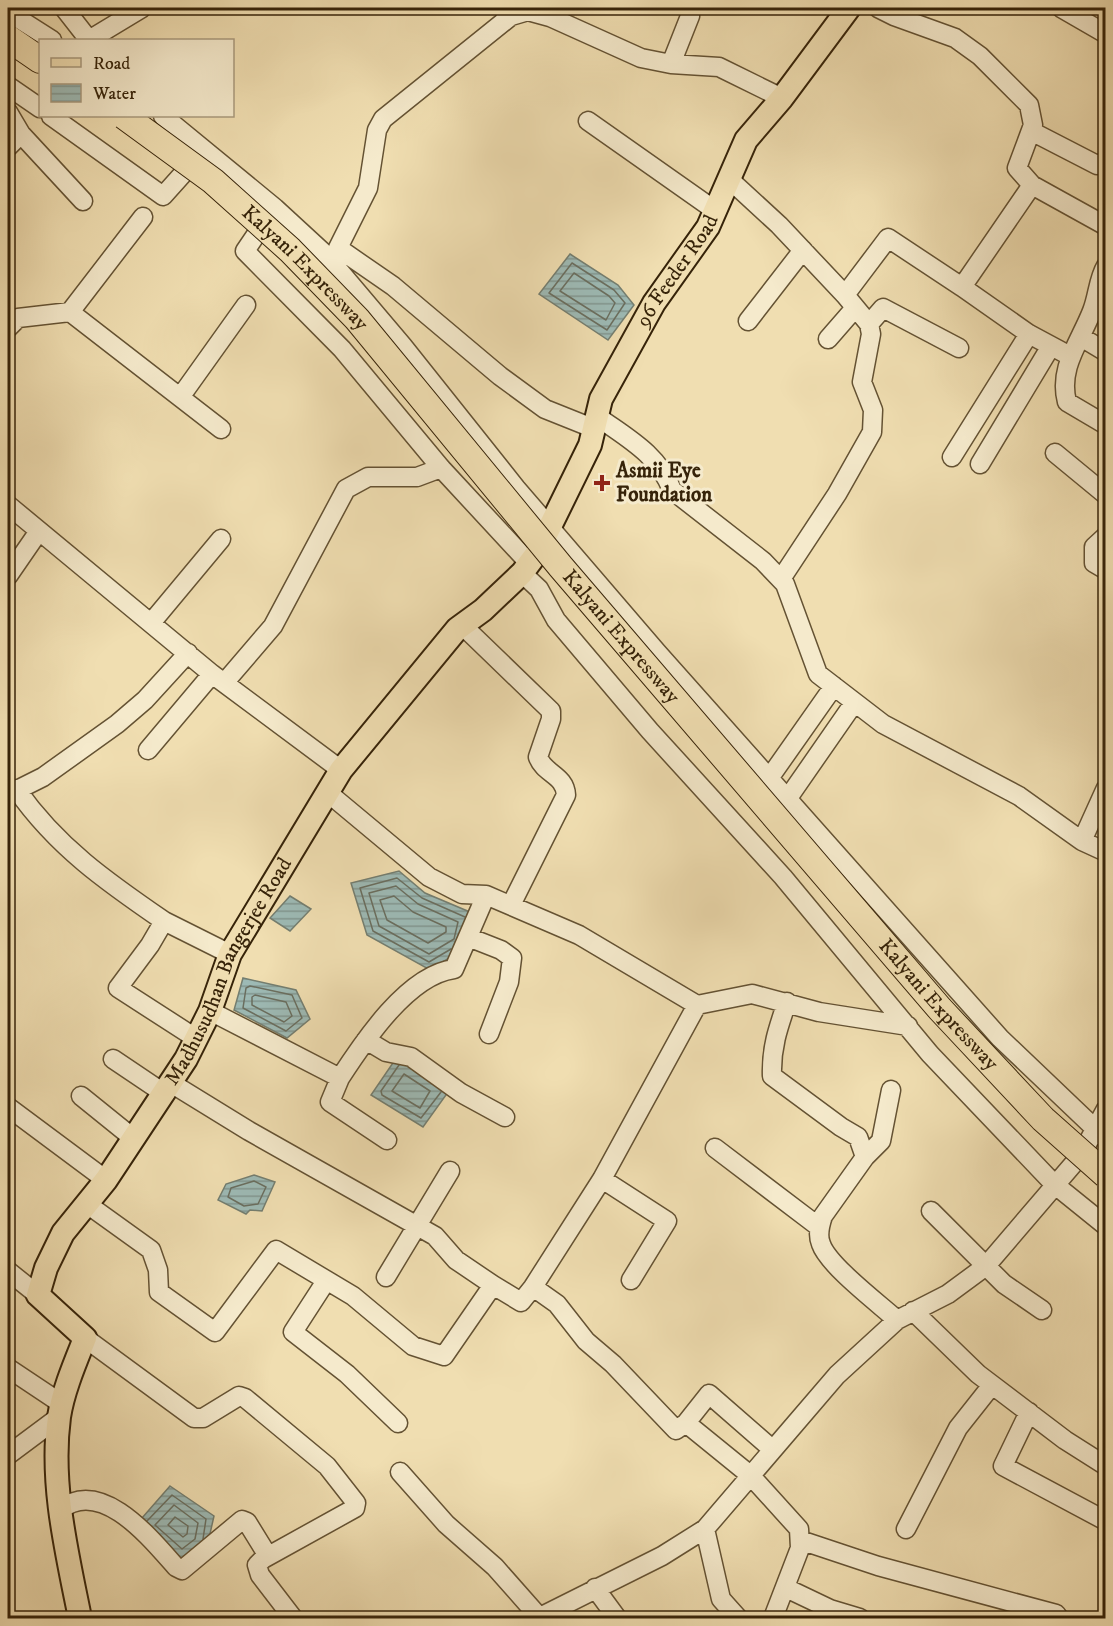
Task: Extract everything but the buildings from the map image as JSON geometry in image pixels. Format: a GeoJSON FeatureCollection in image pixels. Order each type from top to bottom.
{"type":"FeatureCollection","features":[{"type":"Feature","properties":{"kind":"highway"},"geometry":{"type":"LineString","coordinates":[[8,38],[39,59]]}},
{"type":"Feature","properties":{"kind":"highway","name":"Kalyani Expressway"},"geometry":{"type":"LineString","coordinates":[[125,117],[213,181],[290,250],[357,319],[561,567],[940,1009],[1042,1119],[1106,1175]]}},
{"type":"Feature","properties":{"kind":"main road","name":"96 Feeder Road"},"geometry":{"type":"LineString","coordinates":[[530,563],[551,527],[596,423],[601,399],[634,337],[708,226],[713,209],[746,140],[782,98],[849,8]]}},
{"type":"Feature","properties":{"kind":"main road","name":"Madhusudhan Bangerjee Road"},"geometry":{"type":"LineString","coordinates":[[38,1295],[54,1248],[106,1180],[168,1088],[197,1039],[210,1011],[230,954],[341,770],[462,625],[530,563]]}},
{"type":"Feature","properties":{"kind":"main road"},"geometry":{"type":"LineString","coordinates":[[38,1295],[85,1338],[61,1411],[57,1467],[60,1510],[80,1618]]}},
{"type":"Feature","properties":{"kind":"street"},"geometry":{"type":"LineString","coordinates":[[64,8],[88,39]]}},
{"type":"Feature","properties":{"kind":"street"},"geometry":{"type":"LineString","coordinates":[[91,39],[142,8]]}},
{"type":"Feature","properties":{"kind":"street"},"geometry":{"type":"LineString","coordinates":[[878,8],[954,38],[980,56],[1029,105],[1033,125],[1017,168],[1032,185],[1106,226]]}},
{"type":"Feature","properties":{"kind":"street"},"geometry":{"type":"LineString","coordinates":[[1061,8],[1106,34]]}},
{"type":"Feature","properties":{"kind":"street"},"geometry":{"type":"LineString","coordinates":[[782,98],[719,67],[671,64],[641,58],[550,17],[528,11],[506,12],[383,119],[377,130],[368,188],[338,248],[393,286],[500,376],[545,409],[596,423],[643,447],[667,476],[672,490],[763,561],[781,579],[785,584],[818,674],[854,703],[883,724],[1019,796],[1082,841],[1106,852]]}},
{"type":"Feature","properties":{"kind":"street"},"geometry":{"type":"LineString","coordinates":[[8,12],[50,39]]}},
{"type":"Feature","properties":{"kind":"street"},"geometry":{"type":"LineString","coordinates":[[671,64],[690,16]]}},
{"type":"Feature","properties":{"kind":"street"},"geometry":{"type":"LineString","coordinates":[[8,86],[39,107]]}},
{"type":"Feature","properties":{"kind":"street"},"geometry":{"type":"LineString","coordinates":[[8,112],[21,134],[83,201]]}},
{"type":"Feature","properties":{"kind":"street"},"geometry":{"type":"LineString","coordinates":[[52,117],[163,196],[206,150]]}},
{"type":"Feature","properties":{"kind":"street"},"geometry":{"type":"LineString","coordinates":[[164,117],[275,208],[325,254],[551,527],[788,798],[1000,1038],[1099,1133]]}},
{"type":"Feature","properties":{"kind":"street"},"geometry":{"type":"LineString","coordinates":[[588,121],[713,209]]}},
{"type":"Feature","properties":{"kind":"street"},"geometry":{"type":"LineString","coordinates":[[1031,131],[1097,165],[1106,162]]}},
{"type":"Feature","properties":{"kind":"street"},"geometry":{"type":"LineString","coordinates":[[8,147],[21,134]]}},
{"type":"Feature","properties":{"kind":"street"},"geometry":{"type":"LineString","coordinates":[[729,179],[802,250],[870,324],[871,334],[862,382],[873,410],[872,432],[843,484],[781,579]]}},
{"type":"Feature","properties":{"kind":"street"},"geometry":{"type":"LineString","coordinates":[[962,287],[1032,185]]}},
{"type":"Feature","properties":{"kind":"street"},"geometry":{"type":"LineString","coordinates":[[275,208],[245,251],[342,349],[441,468],[530,563],[538,589],[556,620],[643,723],[783,877],[993,1123],[1054,1184],[1106,1226]]}},
{"type":"Feature","properties":{"kind":"street"},"geometry":{"type":"LineString","coordinates":[[70,312],[142,216]]}},
{"type":"Feature","properties":{"kind":"street"},"geometry":{"type":"LineString","coordinates":[[828,339],[888,238],[1029,334],[1070,356]]}},
{"type":"Feature","properties":{"kind":"street"},"geometry":{"type":"LineString","coordinates":[[748,321],[802,250]]}},
{"type":"Feature","properties":{"kind":"street"},"geometry":{"type":"LineString","coordinates":[[1106,266],[1093,309],[1070,356],[1063,386],[1067,402],[1106,425]]}},
{"type":"Feature","properties":{"kind":"street"},"geometry":{"type":"LineString","coordinates":[[181,396],[246,304]]}},
{"type":"Feature","properties":{"kind":"street"},"geometry":{"type":"LineString","coordinates":[[870,324],[882,308],[959,348]]}},
{"type":"Feature","properties":{"kind":"street"},"geometry":{"type":"LineString","coordinates":[[8,327],[18,318],[70,312],[181,396],[220,429]]}},
{"type":"Feature","properties":{"kind":"street"},"geometry":{"type":"LineString","coordinates":[[952,457],[1029,334]]}},
{"type":"Feature","properties":{"kind":"street"},"geometry":{"type":"LineString","coordinates":[[1081,337],[1106,352]]}},
{"type":"Feature","properties":{"kind":"street"},"geometry":{"type":"LineString","coordinates":[[980,464],[1051,346]]}},
{"type":"Feature","properties":{"kind":"street"},"geometry":{"type":"LineString","coordinates":[[1055,453],[1106,495]]}},
{"type":"Feature","properties":{"kind":"street"},"geometry":{"type":"LineString","coordinates":[[148,750],[218,678],[273,626],[346,489],[368,477],[417,477],[441,468]]}},
{"type":"Feature","properties":{"kind":"street"},"geometry":{"type":"LineString","coordinates":[[8,505],[218,678],[341,770]]}},
{"type":"Feature","properties":{"kind":"street"},"geometry":{"type":"LineString","coordinates":[[8,576],[39,531]]}},
{"type":"Feature","properties":{"kind":"street"},"geometry":{"type":"LineString","coordinates":[[1106,536],[1094,547],[1094,563],[1106,570]]}},
{"type":"Feature","properties":{"kind":"street"},"geometry":{"type":"LineString","coordinates":[[151,623],[221,539]]}},
{"type":"Feature","properties":{"kind":"street"},"geometry":{"type":"LineString","coordinates":[[462,625],[551,711],[551,719],[538,757],[540,765],[562,781],[565,787],[566,795],[511,905]]}},
{"type":"Feature","properties":{"kind":"street"},"geometry":{"type":"LineString","coordinates":[[188,653],[146,700],[117,724],[43,777],[12,789],[49,831],[78,859],[164,921],[194,939],[230,954]]}},
{"type":"Feature","properties":{"kind":"street"},"geometry":{"type":"LineString","coordinates":[[770,777],[834,686]]}},
{"type":"Feature","properties":{"kind":"street"},"geometry":{"type":"LineString","coordinates":[[788,798],[854,703]]}},
{"type":"Feature","properties":{"kind":"street"},"geometry":{"type":"LineString","coordinates":[[1082,841],[1106,788]]}},
{"type":"Feature","properties":{"kind":"street"},"geometry":{"type":"LineString","coordinates":[[327,792],[429,876],[462,894],[486,895],[579,935],[697,1005],[752,994],[819,1012],[908,1026]]}},
{"type":"Feature","properties":{"kind":"street"},"geometry":{"type":"LineString","coordinates":[[387,1140],[330,1101],[340,1078],[366,1040],[426,977],[454,969],[486,895]]}},
{"type":"Feature","properties":{"kind":"street"},"geometry":{"type":"LineString","coordinates":[[164,921],[150,945],[118,988],[197,1039]]}},
{"type":"Feature","properties":{"kind":"street"},"geometry":{"type":"LineString","coordinates":[[468,937],[501,950],[512,958],[509,982],[489,1034]]}},
{"type":"Feature","properties":{"kind":"street"},"geometry":{"type":"LineString","coordinates":[[787,1002],[774,1037],[771,1056],[772,1076],[840,1127],[858,1137],[865,1157]]}},
{"type":"Feature","properties":{"kind":"street"},"geometry":{"type":"LineString","coordinates":[[113,1059],[249,1131],[435,1236],[456,1260],[521,1302],[602,1179],[697,1005]]}},
{"type":"Feature","properties":{"kind":"street"},"geometry":{"type":"LineString","coordinates":[[210,1011],[340,1078]]}},
{"type":"Feature","properties":{"kind":"street"},"geometry":{"type":"LineString","coordinates":[[366,1040],[386,1052],[411,1057],[461,1093],[506,1117]]}},
{"type":"Feature","properties":{"kind":"street"},"geometry":{"type":"LineString","coordinates":[[891,1090],[881,1141],[865,1157],[823,1216],[819,1227],[820,1242],[826,1256],[897,1320]]}},
{"type":"Feature","properties":{"kind":"street"},"geometry":{"type":"LineString","coordinates":[[81,1096],[133,1138]]}},
{"type":"Feature","properties":{"kind":"street"},"geometry":{"type":"LineString","coordinates":[[8,1107],[106,1180]]}},
{"type":"Feature","properties":{"kind":"street"},"geometry":{"type":"LineString","coordinates":[[400,1472],[446,1524],[495,1567],[539,1618],[663,1556],[705,1529],[837,1375],[897,1320],[948,1294],[986,1266],[1099,1133],[1106,1109]]}},
{"type":"Feature","properties":{"kind":"street"},"geometry":{"type":"LineString","coordinates":[[716,1148],[819,1227]]}},
{"type":"Feature","properties":{"kind":"street"},"geometry":{"type":"LineString","coordinates":[[386,1277],[450,1171]]}},
{"type":"Feature","properties":{"kind":"street"},"geometry":{"type":"LineString","coordinates":[[602,1179],[668,1221],[631,1280]]}},
{"type":"Feature","properties":{"kind":"street"},"geometry":{"type":"LineString","coordinates":[[87,1204],[151,1250],[158,1270],[159,1292],[215,1332],[276,1250],[373,1311],[413,1346],[444,1356],[493,1285]]}},
{"type":"Feature","properties":{"kind":"street"},"geometry":{"type":"LineString","coordinates":[[931,1211],[1004,1284],[1042,1310]]}},
{"type":"Feature","properties":{"kind":"street"},"geometry":{"type":"LineString","coordinates":[[8,1271],[38,1295]]}},
{"type":"Feature","properties":{"kind":"street"},"geometry":{"type":"LineString","coordinates":[[326,1281],[293,1332],[347,1374],[398,1423]]}},
{"type":"Feature","properties":{"kind":"street"},"geometry":{"type":"LineString","coordinates":[[533,1287],[557,1304],[586,1341],[613,1364],[676,1430],[686,1423],[709,1394],[772,1449]]}},
{"type":"Feature","properties":{"kind":"street"},"geometry":{"type":"LineString","coordinates":[[913,1311],[992,1385],[1106,1466]]}},
{"type":"Feature","properties":{"kind":"street"},"geometry":{"type":"LineString","coordinates":[[85,1338],[194,1418],[203,1418],[239,1396],[245,1398],[327,1466],[356,1503],[355,1508],[268,1556],[257,1565],[257,1570],[293,1618]]}},
{"type":"Feature","properties":{"kind":"street"},"geometry":{"type":"LineString","coordinates":[[8,1368],[61,1411],[8,1455]]}},
{"type":"Feature","properties":{"kind":"street"},"geometry":{"type":"LineString","coordinates":[[906,1529],[958,1428],[992,1385]]}},
{"type":"Feature","properties":{"kind":"street"},"geometry":{"type":"LineString","coordinates":[[1029,1412],[1003,1466],[1106,1521]]}},
{"type":"Feature","properties":{"kind":"street"},"geometry":{"type":"LineString","coordinates":[[686,1423],[750,1475],[800,1529],[800,1548],[773,1618]]}},
{"type":"Feature","properties":{"kind":"street"},"geometry":{"type":"LineString","coordinates":[[60,1510],[71,1500],[78,1500],[107,1506],[121,1512],[134,1521],[176,1567],[182,1570],[242,1520],[247,1522],[268,1556]]}},
{"type":"Feature","properties":{"kind":"street"},"geometry":{"type":"LineString","coordinates":[[705,1529],[721,1599],[738,1618]]}},
{"type":"Feature","properties":{"kind":"street"},"geometry":{"type":"LineString","coordinates":[[800,1540],[1026,1612],[1056,1614],[1059,1618]]}},
{"type":"Feature","properties":{"kind":"street"},"geometry":{"type":"LineString","coordinates":[[595,1588],[617,1618]]}},
{"type":"Feature","properties":{"kind":"street"},"geometry":{"type":"LineString","coordinates":[[786,1588],[830,1609],[860,1618]]}},
{"type":"Feature","properties":{"kind":"water"},"geometry":{"type":"Polygon","coordinates":[[[570,254],[618,285],[634,305],[608,340],[539,294],[570,254]]]}},
{"type":"Feature","properties":{"kind":"water"},"geometry":{"type":"Polygon","coordinates":[[[399,871],[425,893],[477,915],[465,948],[430,970],[367,935],[351,883],[399,871]]]}},
{"type":"Feature","properties":{"kind":"water"},"geometry":{"type":"Polygon","coordinates":[[[290,896],[311,909],[290,931],[270,918],[290,896]]]}},
{"type":"Feature","properties":{"kind":"water"},"geometry":{"type":"Polygon","coordinates":[[[243,978],[296,990],[310,1019],[287,1038],[234,1010],[243,978]]]}},
{"type":"Feature","properties":{"kind":"water"},"geometry":{"type":"Polygon","coordinates":[[[399,1054],[451,1088],[423,1127],[371,1095],[399,1054]]]}},
{"type":"Feature","properties":{"kind":"water"},"geometry":{"type":"Polygon","coordinates":[[[254,1175],[275,1182],[262,1211],[250,1210],[246,1214],[218,1200],[226,1184],[254,1175]]]}},
{"type":"Feature","properties":{"kind":"water"},"geometry":{"type":"Polygon","coordinates":[[[170,1486],[214,1516],[207,1547],[180,1568],[135,1526],[170,1486]]]}},
{"type":"Feature","properties":{"kind":"place","name":"Asmii Eye Foundation"},"geometry":{"type":"Point","coordinates":[602,483]}}]}
